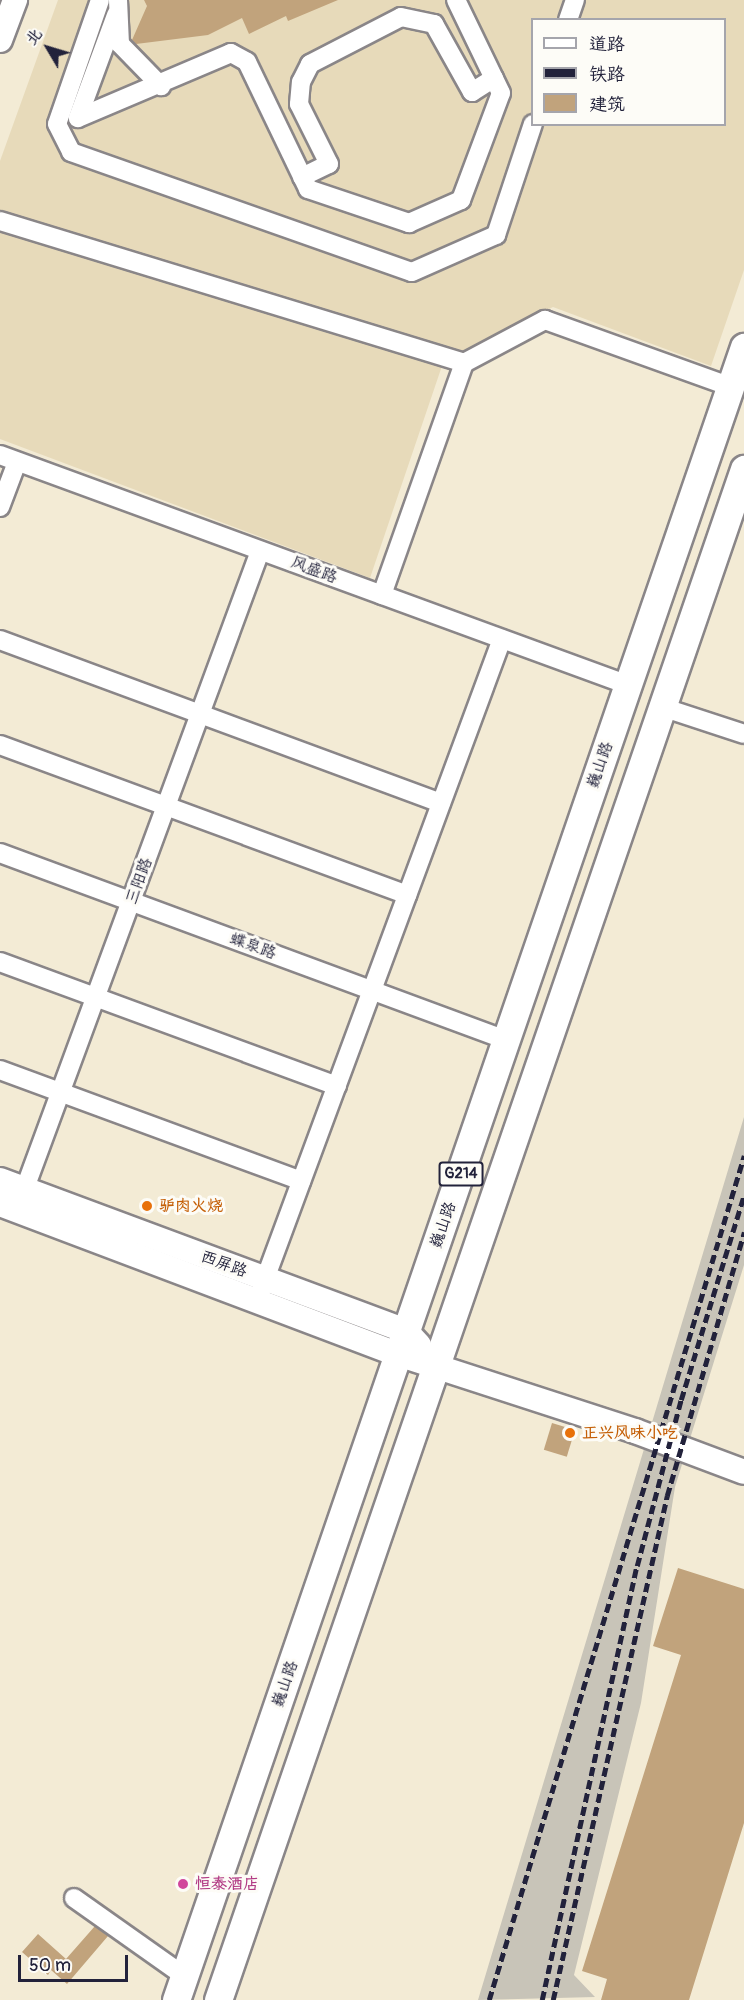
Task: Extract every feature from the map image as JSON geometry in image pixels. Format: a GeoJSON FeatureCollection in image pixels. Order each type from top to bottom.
{"type":"FeatureCollection","features":[{"type":"Feature","properties":{"kind":"highway","name":"巍山路"},"geometry":{"type":"LineString","coordinates":[[180,1988],[744,347]]}},
{"type":"Feature","properties":{"kind":"highway","name":"G214"},"geometry":{"type":"LineString","coordinates":[[217,2000],[744,469]]}},
{"type":"Feature","properties":{"kind":"highway"},"geometry":{"type":"LineString","coordinates":[[628,685],[662,707]]}},
{"type":"Feature","properties":{"kind":"highway"},"geometry":{"type":"LineString","coordinates":[[180,1988],[217,2000]]}},
{"type":"Feature","properties":{"kind":"main road"},"geometry":{"type":"LineString","coordinates":[[0,40],[15,0]]}},
{"type":"Feature","properties":{"kind":"main road","name":"西屏路"},"geometry":{"type":"LineString","coordinates":[[0,1180],[14,1201],[402,1342],[436,1364],[744,1472]]}},
{"type":"Feature","properties":{"kind":"street"},"geometry":{"type":"LineString","coordinates":[[100,0],[57,124],[71,152],[412,272],[496,235],[532,126]]}},
{"type":"Feature","properties":{"kind":"street"},"geometry":{"type":"LineString","coordinates":[[117,7],[78,118],[161,86],[231,53],[247,62],[308,189],[409,223],[461,200],[501,93],[456,0]]}},
{"type":"Feature","properties":{"kind":"street"},"geometry":{"type":"LineString","coordinates":[[569,18],[575,0]]}},
{"type":"Feature","properties":{"kind":"street"},"geometry":{"type":"LineString","coordinates":[[117,7],[120,44],[161,86]]}},
{"type":"Feature","properties":{"kind":"street"},"geometry":{"type":"LineString","coordinates":[[302,177],[329,164],[299,104],[301,82],[310,64],[401,17],[434,24],[472,92],[494,78]]}},
{"type":"Feature","properties":{"kind":"street"},"geometry":{"type":"LineString","coordinates":[[0,220],[464,363]]}},
{"type":"Feature","properties":{"kind":"street"},"geometry":{"type":"LineString","coordinates":[[382,595],[464,363],[545,320],[731,387]]}},
{"type":"Feature","properties":{"kind":"street"},"geometry":{"type":"LineString","coordinates":[[0,507],[8,459]]}},
{"type":"Feature","properties":{"kind":"street","name":"风盛路"},"geometry":{"type":"LineString","coordinates":[[8,459],[628,685]]}},
{"type":"Feature","properties":{"kind":"street","name":"三阳路"},"geometry":{"type":"LineString","coordinates":[[14,1201],[60,1092],[260,550]]}},
{"type":"Feature","properties":{"kind":"street"},"geometry":{"type":"LineString","coordinates":[[261,1290],[502,639]]}},
{"type":"Feature","properties":{"kind":"street"},"geometry":{"type":"LineString","coordinates":[[0,640],[441,803]]}},
{"type":"Feature","properties":{"kind":"street"},"geometry":{"type":"LineString","coordinates":[[662,707],[744,735]]}},
{"type":"Feature","properties":{"kind":"street"},"geometry":{"type":"LineString","coordinates":[[0,745],[407,895]]}},
{"type":"Feature","properties":{"kind":"street","name":"蝶泉路"},"geometry":{"type":"LineString","coordinates":[[0,853],[507,1040]]}},
{"type":"Feature","properties":{"kind":"street"},"geometry":{"type":"LineString","coordinates":[[0,962],[337,1086]]}},
{"type":"Feature","properties":{"kind":"street"},"geometry":{"type":"LineString","coordinates":[[0,1070],[301,1181]]}},
{"type":"Feature","properties":{"kind":"street"},"geometry":{"type":"LineString","coordinates":[[74,1898],[180,1988]]}},
{"type":"Feature","properties":{"kind":"shaded area"},"geometry":{"type":"Polygon","coordinates":[[[58,0],[744,0],[744,270],[711,366],[553,307],[444,360],[370,578],[0,439],[0,161],[58,0]]]}},
{"type":"Feature","properties":{"kind":"shaded area"},"geometry":{"type":"Polygon","coordinates":[[[744,1117],[744,1265],[675,1487],[641,1703],[574,1975],[595,1997],[478,2000],[744,1117]]]}},
{"type":"Feature","properties":{"kind":"building"},"geometry":{"type":"Polygon","coordinates":[[[144,0],[338,0],[288,21],[286,16],[249,34],[242,18],[208,35],[136,44],[132,40],[147,6],[144,0]]]}},
{"type":"Feature","properties":{"kind":"building"},"geometry":{"type":"Polygon","coordinates":[[[552,1423],[575,1430],[567,1457],[544,1450],[552,1423]]]}},
{"type":"Feature","properties":{"kind":"building"},"geometry":{"type":"Polygon","coordinates":[[[678,1568],[744,1589],[744,1823],[689,2000],[601,2000],[607,1979],[582,1971],[681,1655],[653,1646],[678,1568]]]}},
{"type":"Feature","properties":{"kind":"building"},"geometry":{"type":"Polygon","coordinates":[[[95,1926],[108,1936],[67,1984],[51,1970],[48,1975],[22,1952],[38,1934],[66,1959],[95,1926]]]}},
{"type":"Feature","properties":{"kind":"railway"},"geometry":{"type":"LineString","coordinates":[[489,2000],[744,1156]]}},
{"type":"Feature","properties":{"kind":"railway"},"geometry":{"type":"LineString","coordinates":[[542,2000],[637,1566],[681,1400],[744,1195]]}},
{"type":"Feature","properties":{"kind":"railway"},"geometry":{"type":"LineString","coordinates":[[553,2000],[667,1496],[744,1232]]}},
{"type":"Feature","properties":{"kind":"place","name":"驴肉火烧"},"geometry":{"type":"Point","coordinates":[147,1206]}},
{"type":"Feature","properties":{"kind":"place","name":"正兴风味小吃"},"geometry":{"type":"Point","coordinates":[570,1433]}},
{"type":"Feature","properties":{"kind":"place","name":"恒泰酒店"},"geometry":{"type":"Point","coordinates":[183,1884]}}]}
